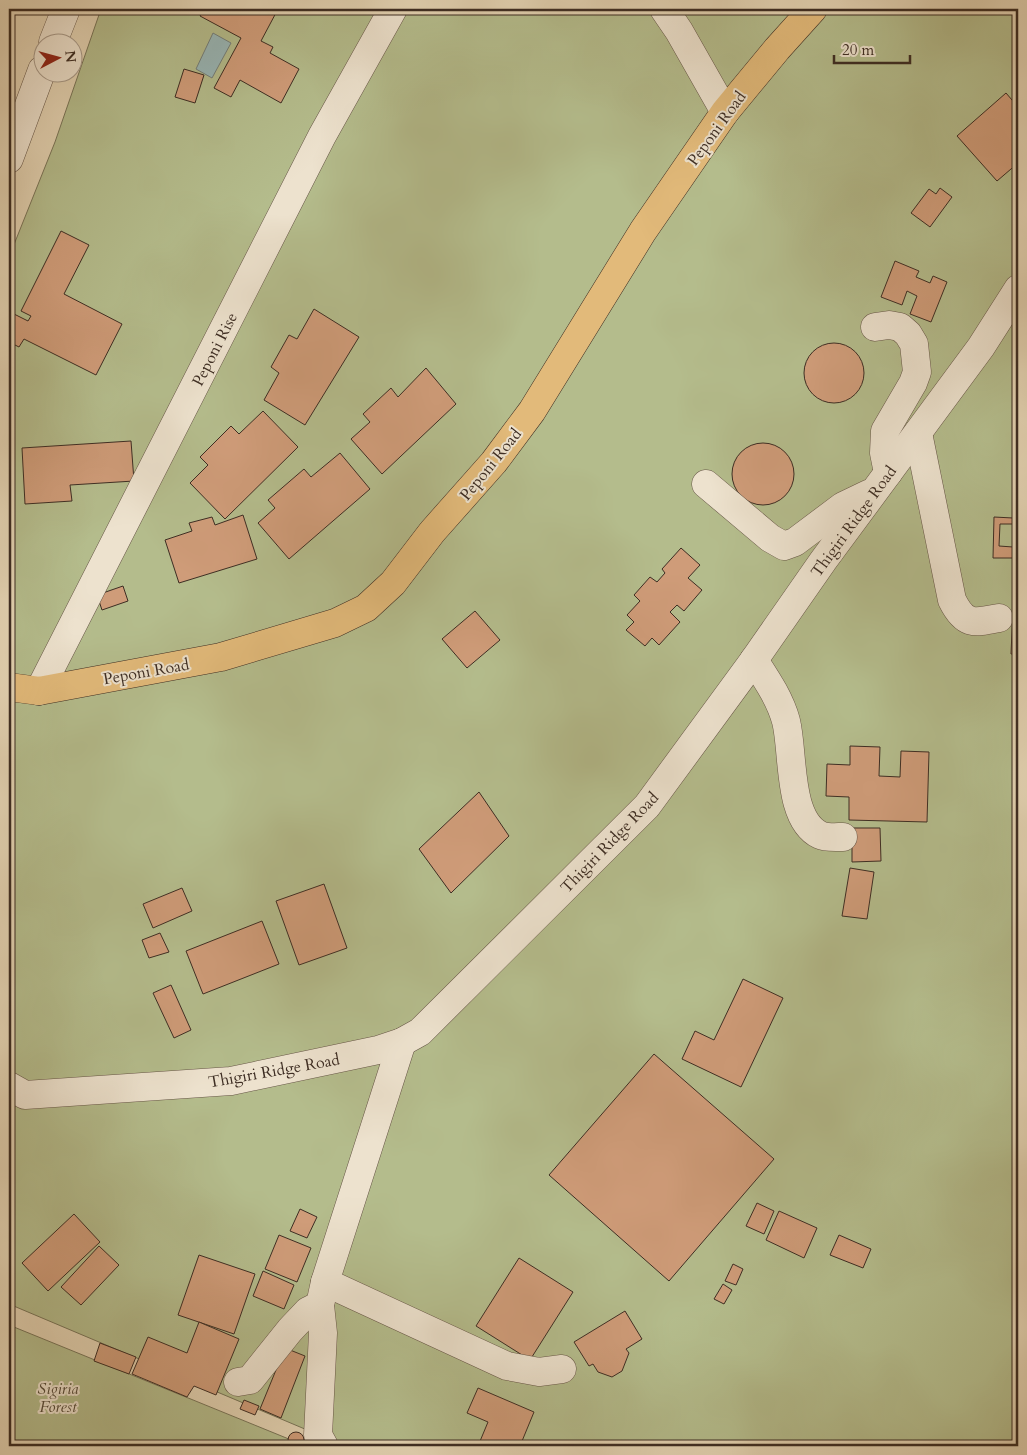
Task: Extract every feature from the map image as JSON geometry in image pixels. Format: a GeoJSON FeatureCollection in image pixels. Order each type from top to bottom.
{"type":"FeatureCollection","features":[{"type":"Feature","properties":{"kind":"main road","name":"Peponi Road"},"geometry":{"type":"LineString","coordinates":[[9,687],[39,691],[221,657],[335,623],[366,608],[393,583],[432,532],[494,462],[532,411],[642,231],[725,112],[813,9]]}},
{"type":"Feature","properties":{"kind":"street"},"geometry":{"type":"LineString","coordinates":[[57,32],[66,9]]}},
{"type":"Feature","properties":{"kind":"street","name":"Peponi Rise"},"geometry":{"type":"LineString","coordinates":[[39,691],[322,136],[393,9]]}},
{"type":"Feature","properties":{"kind":"street"},"geometry":{"type":"LineString","coordinates":[[664,9],[679,31],[725,112]]}},
{"type":"Feature","properties":{"kind":"street"},"geometry":{"type":"LineString","coordinates":[[9,159],[38,82]]}},
{"type":"Feature","properties":{"kind":"street","name":"Thigiri Ridge Road"},"geometry":{"type":"LineString","coordinates":[[9,1086],[25,1095],[231,1081],[378,1050],[402,1042],[420,1032],[647,806],[754,660],[823,561],[981,346],[1018,290]]}},
{"type":"Feature","properties":{"kind":"street"},"geometry":{"type":"LineString","coordinates":[[706,484],[770,538],[784,546],[795,542],[843,506],[882,482],[885,430],[913,383],[917,372],[914,344],[908,334],[900,327],[889,324],[875,327]]}},
{"type":"Feature","properties":{"kind":"street"},"geometry":{"type":"LineString","coordinates":[[918,433],[952,600],[958,613],[970,621],[977,623],[999,618]]}},
{"type":"Feature","properties":{"kind":"street"},"geometry":{"type":"LineString","coordinates":[[754,660],[777,697],[786,718],[798,809],[807,826],[821,836],[843,837]]}},
{"type":"Feature","properties":{"kind":"street"},"geometry":{"type":"LineString","coordinates":[[324,1446],[318,1435],[323,1333],[322,1293],[402,1042]]}},
{"type":"Feature","properties":{"kind":"street"},"geometry":{"type":"LineString","coordinates":[[322,1293],[507,1366],[539,1372],[562,1369]]}},
{"type":"Feature","properties":{"kind":"street"},"geometry":{"type":"LineString","coordinates":[[238,1382],[250,1380],[322,1293]]}},
{"type":"Feature","properties":{"kind":"green space"},"geometry":{"type":"Polygon","coordinates":[[[101,9],[1018,9],[1018,1446],[345,1446],[9,1304],[9,257],[55,142],[76,82],[82,82],[82,64],[101,9]]]}},
{"type":"Feature","properties":{"kind":"green space","name":"Sigiria Forest"},"geometry":{"type":"Polygon","coordinates":[[[9,1325],[306,1446],[9,1446],[9,1325]]]}},
{"type":"Feature","properties":{"kind":"water"},"geometry":{"type":"Polygon","coordinates":[[[213,33],[231,43],[212,78],[196,69],[213,33]]]}},
{"type":"Feature","properties":{"kind":"building"},"geometry":{"type":"Polygon","coordinates":[[[204,9],[278,9],[261,41],[273,47],[270,53],[299,69],[281,103],[240,80],[231,97],[214,88],[241,38],[200,16],[204,9]]]}},
{"type":"Feature","properties":{"kind":"building"},"geometry":{"type":"Polygon","coordinates":[[[184,69],[204,75],[195,103],[175,97],[184,69]]]}},
{"type":"Feature","properties":{"kind":"building"},"geometry":{"type":"Polygon","coordinates":[[[1006,93],[1018,107],[1018,163],[997,181],[957,136],[1006,93]]]}},
{"type":"Feature","properties":{"kind":"building"},"geometry":{"type":"Polygon","coordinates":[[[940,188],[952,197],[930,227],[911,213],[929,189],[936,194],[940,188]]]}},
{"type":"Feature","properties":{"kind":"building"},"geometry":{"type":"Polygon","coordinates":[[[61,231],[89,245],[64,294],[122,324],[96,375],[24,339],[19,347],[9,342],[9,314],[10,312],[28,321],[31,316],[21,311],[61,231]]]}},
{"type":"Feature","properties":{"kind":"building"},"geometry":{"type":"Polygon","coordinates":[[[895,261],[919,271],[916,277],[930,283],[933,276],[947,282],[931,322],[910,314],[917,296],[907,291],[902,305],[881,297],[895,261]]]}},
{"type":"Feature","properties":{"kind":"building"},"geometry":{"type":"Polygon","coordinates":[[[314,309],[359,337],[305,425],[264,400],[279,373],[271,367],[289,335],[297,339],[314,309]]]}},
{"type":"Feature","properties":{"kind":"building"},"geometry":{"type":"Polygon","coordinates":[[[834,343],[851,348],[859,356],[864,373],[859,390],[851,398],[834,403],[817,398],[809,390],[804,373],[809,356],[817,348],[834,343]]]}},
{"type":"Feature","properties":{"kind":"building"},"geometry":{"type":"Polygon","coordinates":[[[426,368],[456,404],[382,474],[351,439],[370,422],[363,414],[391,388],[398,397],[426,368]]]}},
{"type":"Feature","properties":{"kind":"building"},"geometry":{"type":"Polygon","coordinates":[[[263,411],[298,447],[225,519],[190,483],[208,465],[200,457],[231,426],[239,434],[263,411]]]}},
{"type":"Feature","properties":{"kind":"building"},"geometry":{"type":"Polygon","coordinates":[[[131,441],[134,481],[70,485],[72,501],[25,504],[22,448],[131,441]]]}},
{"type":"Feature","properties":{"kind":"building"},"geometry":{"type":"Polygon","coordinates":[[[763,443],[780,448],[785,452],[789,457],[794,474],[789,491],[785,496],[780,500],[763,505],[746,500],[741,496],[737,491],[732,474],[737,457],[741,452],[746,448],[763,443]]]}},
{"type":"Feature","properties":{"kind":"building"},"geometry":{"type":"Polygon","coordinates":[[[340,453],[370,489],[289,559],[258,523],[275,508],[268,500],[304,469],[311,477],[340,453]]]}},
{"type":"Feature","properties":{"kind":"building"},"geometry":{"type":"Polygon","coordinates":[[[1017,506],[1018,506],[1018,540],[1017,506]]]}},
{"type":"Feature","properties":{"kind":"building"},"geometry":{"type":"Polygon","coordinates":[[[243,515],[257,559],[179,583],[165,540],[192,531],[189,523],[212,517],[215,525],[243,515]]]}},
{"type":"Feature","properties":{"kind":"building"},"geometry":{"type":"Polygon","coordinates":[[[994,517],[1013,518],[1013,524],[1000,524],[999,546],[1013,547],[1013,558],[993,558],[994,517]]]}},
{"type":"Feature","properties":{"kind":"building"},"geometry":{"type":"Polygon","coordinates":[[[681,548],[700,565],[688,578],[702,590],[684,611],[677,605],[670,612],[680,622],[659,645],[652,638],[645,646],[626,630],[634,622],[627,615],[640,601],[634,595],[650,577],[657,582],[665,573],[662,569],[681,548]]]}},
{"type":"Feature","properties":{"kind":"building"},"geometry":{"type":"Polygon","coordinates":[[[1014,585],[1018,585],[1018,654],[1011,654],[1014,585]]]}},
{"type":"Feature","properties":{"kind":"building"},"geometry":{"type":"Polygon","coordinates":[[[123,586],[128,601],[102,610],[97,595],[123,586]]]}},
{"type":"Feature","properties":{"kind":"building"},"geometry":{"type":"Polygon","coordinates":[[[475,611],[500,640],[467,668],[442,639],[475,611]]]}},
{"type":"Feature","properties":{"kind":"building"},"geometry":{"type":"Polygon","coordinates":[[[850,746],[880,747],[879,776],[900,777],[901,751],[929,752],[927,822],[849,820],[849,797],[826,796],[827,764],[850,765],[850,746]]]}},
{"type":"Feature","properties":{"kind":"building"},"geometry":{"type":"Polygon","coordinates":[[[479,792],[509,836],[451,893],[419,849],[479,792]]]}},
{"type":"Feature","properties":{"kind":"building"},"geometry":{"type":"Polygon","coordinates":[[[852,828],[880,828],[881,861],[852,862],[852,828]]]}},
{"type":"Feature","properties":{"kind":"building"},"geometry":{"type":"Polygon","coordinates":[[[850,868],[874,872],[867,919],[842,916],[850,868]]]}},
{"type":"Feature","properties":{"kind":"building"},"geometry":{"type":"Polygon","coordinates":[[[324,884],[347,948],[299,965],[276,901],[324,884]]]}},
{"type":"Feature","properties":{"kind":"building"},"geometry":{"type":"Polygon","coordinates":[[[182,888],[192,911],[153,928],[143,904],[182,888]]]}},
{"type":"Feature","properties":{"kind":"building"},"geometry":{"type":"Polygon","coordinates":[[[262,921],[279,964],[203,994],[186,951],[262,921]]]}},
{"type":"Feature","properties":{"kind":"building"},"geometry":{"type":"Polygon","coordinates":[[[160,933],[169,952],[149,958],[142,940],[160,933]]]}},
{"type":"Feature","properties":{"kind":"building"},"geometry":{"type":"Polygon","coordinates":[[[743,979],[783,998],[741,1087],[682,1059],[695,1031],[714,1040],[743,979]]]}},
{"type":"Feature","properties":{"kind":"building"},"geometry":{"type":"Polygon","coordinates":[[[171,985],[191,1030],[174,1038],[153,993],[171,985]]]}},
{"type":"Feature","properties":{"kind":"building"},"geometry":{"type":"Polygon","coordinates":[[[654,1054],[774,1159],[669,1281],[549,1175],[654,1054]]]}},
{"type":"Feature","properties":{"kind":"building"},"geometry":{"type":"Polygon","coordinates":[[[757,1203],[774,1211],[764,1234],[746,1226],[757,1203]]]}},
{"type":"Feature","properties":{"kind":"building"},"geometry":{"type":"Polygon","coordinates":[[[300,1209],[317,1217],[307,1238],[290,1231],[300,1209]]]}},
{"type":"Feature","properties":{"kind":"building"},"geometry":{"type":"Polygon","coordinates":[[[779,1211],[817,1228],[804,1258],[766,1240],[779,1211]]]}},
{"type":"Feature","properties":{"kind":"building"},"geometry":{"type":"Polygon","coordinates":[[[74,1214],[100,1242],[48,1291],[22,1263],[74,1214]]]}},
{"type":"Feature","properties":{"kind":"building"},"geometry":{"type":"Polygon","coordinates":[[[279,1235],[311,1248],[297,1282],[265,1269],[279,1235]]]}},
{"type":"Feature","properties":{"kind":"building"},"geometry":{"type":"Polygon","coordinates":[[[839,1235],[871,1249],[863,1268],[830,1255],[839,1235]]]}},
{"type":"Feature","properties":{"kind":"building"},"geometry":{"type":"Polygon","coordinates":[[[99,1246],[119,1265],[81,1305],[61,1287],[99,1246]]]}},
{"type":"Feature","properties":{"kind":"building"},"geometry":{"type":"Polygon","coordinates":[[[199,1255],[255,1274],[234,1334],[178,1315],[199,1255]]]}},
{"type":"Feature","properties":{"kind":"building"},"geometry":{"type":"Polygon","coordinates":[[[519,1258],[573,1292],[530,1360],[476,1326],[519,1258]]]}},
{"type":"Feature","properties":{"kind":"building"},"geometry":{"type":"Polygon","coordinates":[[[733,1264],[743,1269],[736,1285],[725,1281],[733,1264]]]}},
{"type":"Feature","properties":{"kind":"building"},"geometry":{"type":"Polygon","coordinates":[[[263,1271],[294,1285],[284,1309],[253,1296],[263,1271]]]}},
{"type":"Feature","properties":{"kind":"building"},"geometry":{"type":"Polygon","coordinates":[[[723,1284],[732,1290],[724,1304],[714,1299],[723,1284]]]}},
{"type":"Feature","properties":{"kind":"building"},"geometry":{"type":"Polygon","coordinates":[[[625,1311],[642,1339],[626,1349],[629,1353],[622,1371],[612,1377],[598,1372],[593,1364],[589,1366],[574,1342],[625,1311]]]}},
{"type":"Feature","properties":{"kind":"building"},"geometry":{"type":"Polygon","coordinates":[[[199,1322],[239,1339],[216,1395],[194,1386],[187,1397],[132,1374],[148,1337],[187,1353],[199,1322]]]}},
{"type":"Feature","properties":{"kind":"building"},"geometry":{"type":"Polygon","coordinates":[[[100,1343],[136,1357],[129,1374],[94,1361],[100,1343]]]}},
{"type":"Feature","properties":{"kind":"building"},"geometry":{"type":"Polygon","coordinates":[[[285,1348],[305,1356],[281,1418],[260,1409],[285,1348]]]}},
{"type":"Feature","properties":{"kind":"building"},"geometry":{"type":"Polygon","coordinates":[[[478,1388],[534,1412],[520,1446],[478,1446],[488,1422],[467,1413],[478,1388]]]}},
{"type":"Feature","properties":{"kind":"building"},"geometry":{"type":"Polygon","coordinates":[[[244,1400],[259,1406],[255,1415],[240,1409],[244,1400]]]}},
{"type":"Feature","properties":{"kind":"building"},"geometry":{"type":"Polygon","coordinates":[[[296,1432],[304,1440],[296,1448],[288,1440],[296,1432]]]}}]}
